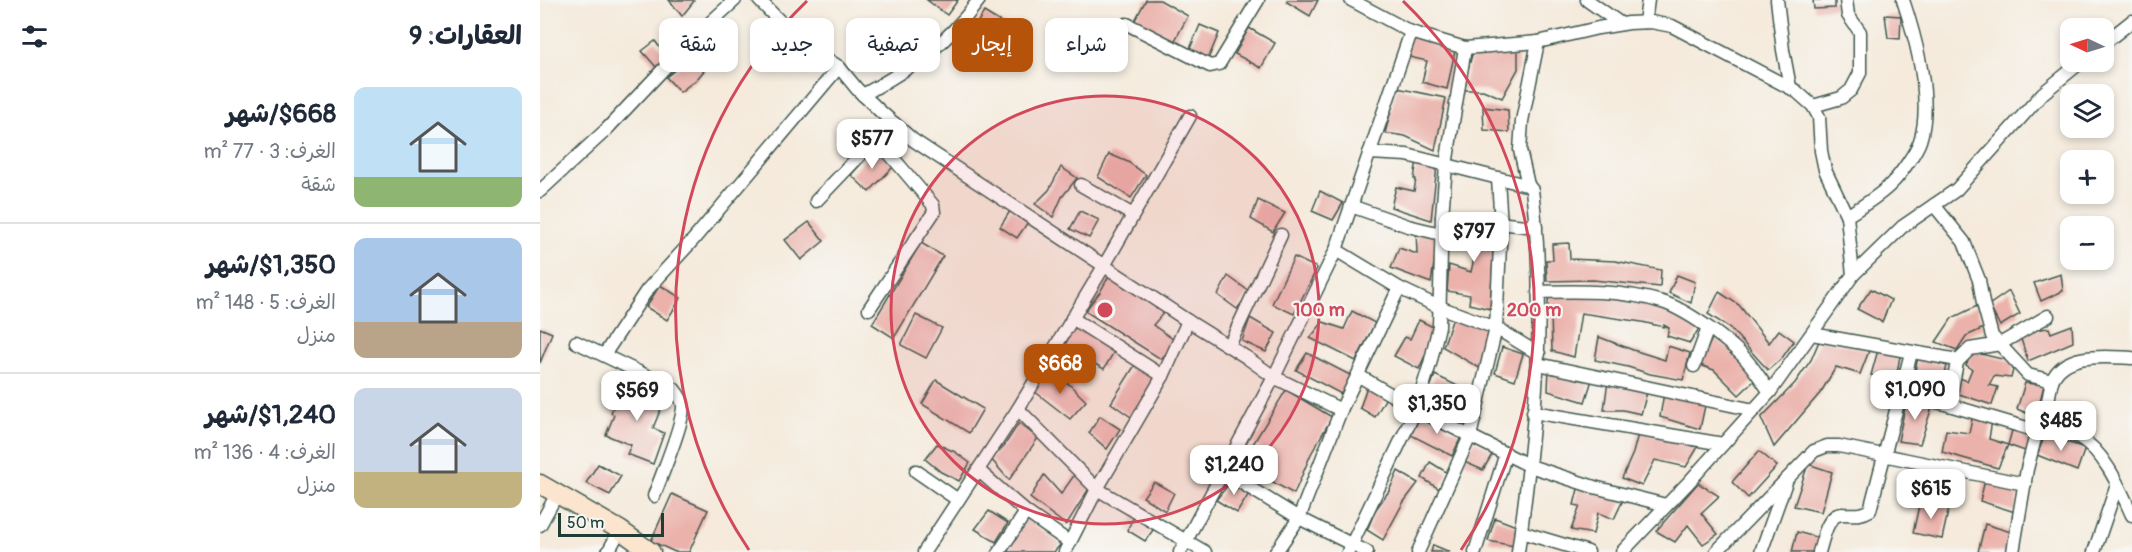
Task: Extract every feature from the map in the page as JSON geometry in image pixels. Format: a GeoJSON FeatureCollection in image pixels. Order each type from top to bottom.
{"type":"FeatureCollection","features":[{"type":"Feature","properties":{"kind":"main road"},"geometry":{"type":"LineString","coordinates":[[540,484],[620,530],[651,552]]}},
{"type":"Feature","properties":{"kind":"street"},"geometry":{"type":"LineString","coordinates":[[540,191],[605,131],[689,42],[735,0]]}},
{"type":"Feature","properties":{"kind":"street"},"geometry":{"type":"LineString","coordinates":[[759,0],[798,40],[839,67],[863,95],[913,140],[1274,377],[1341,410]]}},
{"type":"Feature","properties":{"kind":"street"},"geometry":{"type":"LineString","coordinates":[[863,95],[909,69],[950,36],[979,0]]}},
{"type":"Feature","properties":{"kind":"street"},"geometry":{"type":"LineString","coordinates":[[1128,25],[1210,66],[1219,64],[1258,0]]}},
{"type":"Feature","properties":{"kind":"street"},"geometry":{"type":"LineString","coordinates":[[1351,0],[1411,32],[1465,48],[1538,42],[1621,24],[1645,22],[1672,26],[1790,87],[1813,106],[1819,117],[1821,151],[1825,170],[1848,216],[1853,275]]}},
{"type":"Feature","properties":{"kind":"street"},"geometry":{"type":"LineString","coordinates":[[1587,0],[1621,24]]}},
{"type":"Feature","properties":{"kind":"street"},"geometry":{"type":"LineString","coordinates":[[1645,22],[1648,0]]}},
{"type":"Feature","properties":{"kind":"street"},"geometry":{"type":"LineString","coordinates":[[1777,0],[1790,87]]}},
{"type":"Feature","properties":{"kind":"street"},"geometry":{"type":"LineString","coordinates":[[1813,106],[1841,98],[1851,90],[1860,73],[1860,32],[1848,15],[1846,0]]}},
{"type":"Feature","properties":{"kind":"street"},"geometry":{"type":"LineString","coordinates":[[1848,216],[1893,183],[1920,142],[1925,97],[1912,27],[1903,0]]}},
{"type":"Feature","properties":{"kind":"street"},"geometry":{"type":"LineString","coordinates":[[2114,35],[2132,21]]}},
{"type":"Feature","properties":{"kind":"street"},"geometry":{"type":"LineString","coordinates":[[1183,547],[1274,377],[1336,250],[1411,32]]}},
{"type":"Feature","properties":{"kind":"street"},"geometry":{"type":"LineString","coordinates":[[1518,552],[1530,466],[1539,359],[1536,227],[1532,190],[1528,185],[1520,150],[1522,121],[1538,42]]}},
{"type":"Feature","properties":{"kind":"street"},"geometry":{"type":"LineString","coordinates":[[1350,548],[1416,409],[1436,342],[1446,165],[1465,48]]}},
{"type":"Feature","properties":{"kind":"street"},"geometry":{"type":"LineString","coordinates":[[604,356],[647,290],[693,240],[839,67]]}},
{"type":"Feature","properties":{"kind":"street"},"geometry":{"type":"LineString","coordinates":[[1622,552],[1770,392],[1853,275],[1902,227],[1956,190],[2043,93],[2069,72]]}},
{"type":"Feature","properties":{"kind":"street"},"geometry":{"type":"LineString","coordinates":[[924,552],[1018,409],[1190,116]]}},
{"type":"Feature","properties":{"kind":"street"},"geometry":{"type":"LineString","coordinates":[[816,201],[894,123]]}},
{"type":"Feature","properties":{"kind":"street"},"geometry":{"type":"LineString","coordinates":[[869,309],[934,212],[933,205],[877,139]]}},
{"type":"Feature","properties":{"kind":"street"},"geometry":{"type":"LineString","coordinates":[[1369,153],[1407,155],[1528,185]]}},
{"type":"Feature","properties":{"kind":"street"},"geometry":{"type":"LineString","coordinates":[[1418,552],[1470,436],[1496,328],[1501,225],[1498,179]]}},
{"type":"Feature","properties":{"kind":"street"},"geometry":{"type":"LineString","coordinates":[[1081,185],[1133,216]]}},
{"type":"Feature","properties":{"kind":"street"},"geometry":{"type":"LineString","coordinates":[[1934,205],[1964,242],[1979,280],[1992,336],[2028,375],[2052,381]]}},
{"type":"Feature","properties":{"kind":"street"},"geometry":{"type":"LineString","coordinates":[[1351,206],[1408,226],[1441,234]]}},
{"type":"Feature","properties":{"kind":"street"},"geometry":{"type":"LineString","coordinates":[[1442,217],[1536,227]]}},
{"type":"Feature","properties":{"kind":"street"},"geometry":{"type":"LineString","coordinates":[[1229,346],[1281,236]]}},
{"type":"Feature","properties":{"kind":"street"},"geometry":{"type":"LineString","coordinates":[[1336,250],[1398,288],[1439,307],[1496,328],[1539,359],[1754,410]]}},
{"type":"Feature","properties":{"kind":"street"},"geometry":{"type":"LineString","coordinates":[[1276,552],[1299,518],[1341,410],[1359,376],[1398,288]]}},
{"type":"Feature","properties":{"kind":"street"},"geometry":{"type":"LineString","coordinates":[[1538,292],[1583,291],[1626,295],[1663,302],[1708,327],[1742,355],[1770,392]]}},
{"type":"Feature","properties":{"kind":"street"},"geometry":{"type":"LineString","coordinates":[[1949,405],[1957,362],[1970,349],[2000,344],[2048,316]]}},
{"type":"Feature","properties":{"kind":"street"},"geometry":{"type":"LineString","coordinates":[[1072,318],[1163,376]]}},
{"type":"Feature","properties":{"kind":"street"},"geometry":{"type":"LineString","coordinates":[[978,470],[1067,547],[1097,489],[1163,376],[1188,321]]}},
{"type":"Feature","properties":{"kind":"street"},"geometry":{"type":"LineString","coordinates":[[1695,366],[1708,327]]}},
{"type":"Feature","properties":{"kind":"street"},"geometry":{"type":"LineString","coordinates":[[1812,334],[1952,359],[1957,362]]}},
{"type":"Feature","properties":{"kind":"street"},"geometry":{"type":"LineString","coordinates":[[576,342],[674,389],[681,397],[683,406],[679,425],[654,496]]}},
{"type":"Feature","properties":{"kind":"street"},"geometry":{"type":"LineString","coordinates":[[1819,552],[1827,527],[1833,517],[1839,513],[1862,514],[1870,510],[1911,353]]}},
{"type":"Feature","properties":{"kind":"street"},"geometry":{"type":"LineString","coordinates":[[2013,552],[2030,453],[2048,401],[2052,381],[2062,366],[2079,360],[2101,356],[2132,358]]}},
{"type":"Feature","properties":{"kind":"street"},"geometry":{"type":"LineString","coordinates":[[1359,376],[1416,409],[1530,466],[1594,487],[1666,506]]}},
{"type":"Feature","properties":{"kind":"street"},"geometry":{"type":"LineString","coordinates":[[1900,393],[2037,431],[2063,431],[2080,438],[2101,457],[2132,515]]}},
{"type":"Feature","properties":{"kind":"street"},"geometry":{"type":"LineString","coordinates":[[1018,409],[1097,489],[1183,547],[1205,552]]}},
{"type":"Feature","properties":{"kind":"street"},"geometry":{"type":"LineString","coordinates":[[1533,412],[1723,444]]}},
{"type":"Feature","properties":{"kind":"street"},"geometry":{"type":"LineString","coordinates":[[1716,552],[1814,451],[1827,446],[1839,446],[2025,484]]}},
{"type":"Feature","properties":{"kind":"street"},"geometry":{"type":"LineString","coordinates":[[1474,552],[1506,453]]}},
{"type":"Feature","properties":{"kind":"street"},"geometry":{"type":"LineString","coordinates":[[916,471],[958,500]]}},
{"type":"Feature","properties":{"kind":"street"},"geometry":{"type":"LineString","coordinates":[[1222,471],[1350,548],[1367,552]]}},
{"type":"Feature","properties":{"kind":"street"},"geometry":{"type":"LineString","coordinates":[[1761,552],[1788,478]]}},
{"type":"Feature","properties":{"kind":"street"},"geometry":{"type":"LineString","coordinates":[[2094,552],[2117,485]]}},
{"type":"Feature","properties":{"kind":"street"},"geometry":{"type":"LineString","coordinates":[[540,525],[557,494]]}},
{"type":"Feature","properties":{"kind":"street"},"geometry":{"type":"LineString","coordinates":[[999,552],[1026,512]]}},
{"type":"Feature","properties":{"kind":"street"},"geometry":{"type":"LineString","coordinates":[[608,552],[620,530]]}},
{"type":"Feature","properties":{"kind":"street"},"geometry":{"type":"LineString","coordinates":[[1521,532],[1588,552]]}},
{"type":"Feature","properties":{"kind":"building"},"geometry":{"type":"Polygon","coordinates":[[[669,0],[693,0],[694,1],[682,16],[669,0]]]}},
{"type":"Feature","properties":{"kind":"building"},"geometry":{"type":"Polygon","coordinates":[[[927,0],[958,0],[947,15],[927,0]]]}},
{"type":"Feature","properties":{"kind":"building"},"geometry":{"type":"Polygon","coordinates":[[[1146,0],[1160,0],[1188,16],[1173,44],[1134,22],[1146,0]]]}},
{"type":"Feature","properties":{"kind":"building"},"geometry":{"type":"Polygon","coordinates":[[[1287,0],[1318,0],[1310,16],[1287,0]]]}},
{"type":"Feature","properties":{"kind":"building"},"geometry":{"type":"Polygon","coordinates":[[[1813,0],[1835,0],[1835,8],[1814,9],[1813,0]]]}},
{"type":"Feature","properties":{"kind":"building"},"geometry":{"type":"Polygon","coordinates":[[[984,12],[994,18],[980,18],[984,12]]]}},
{"type":"Feature","properties":{"kind":"building"},"geometry":{"type":"Polygon","coordinates":[[[1885,15],[1901,16],[1900,39],[1888,38],[1885,15]]]}},
{"type":"Feature","properties":{"kind":"building"},"geometry":{"type":"Polygon","coordinates":[[[1200,25],[1219,33],[1208,59],[1189,51],[1200,25]]]}},
{"type":"Feature","properties":{"kind":"building"},"geometry":{"type":"Polygon","coordinates":[[[1249,28],[1275,43],[1261,68],[1235,54],[1249,28]]]}},
{"type":"Feature","properties":{"kind":"building"},"geometry":{"type":"Polygon","coordinates":[[[1409,37],[1456,46],[1447,89],[1422,82],[1427,61],[1405,56],[1409,37]]]}},
{"type":"Feature","properties":{"kind":"building"},"geometry":{"type":"Polygon","coordinates":[[[655,41],[659,46],[657,68],[642,51],[655,41]]]}},
{"type":"Feature","properties":{"kind":"building"},"geometry":{"type":"Polygon","coordinates":[[[1474,48],[1518,50],[1518,69],[1502,98],[1483,90],[1462,90],[1474,48]]]}},
{"type":"Feature","properties":{"kind":"building"},"geometry":{"type":"Polygon","coordinates":[[[672,72],[703,72],[680,92],[666,77],[672,72]]]}},
{"type":"Feature","properties":{"kind":"building"},"geometry":{"type":"Polygon","coordinates":[[[1397,88],[1446,98],[1435,150],[1405,136],[1385,133],[1397,88]]]}},
{"type":"Feature","properties":{"kind":"building"},"geometry":{"type":"Polygon","coordinates":[[[1483,107],[1508,110],[1509,132],[1484,130],[1483,107]]]}},
{"type":"Feature","properties":{"kind":"building"},"geometry":{"type":"Polygon","coordinates":[[[875,148],[894,166],[869,192],[851,175],[875,148]]]}},
{"type":"Feature","properties":{"kind":"building"},"geometry":{"type":"Polygon","coordinates":[[[1109,154],[1128,162],[1146,175],[1131,198],[1098,177],[1109,154]]]}},
{"type":"Feature","properties":{"kind":"building"},"geometry":{"type":"Polygon","coordinates":[[[1417,160],[1437,165],[1431,220],[1391,207],[1396,187],[1414,191],[1417,160]]]}},
{"type":"Feature","properties":{"kind":"building"},"geometry":{"type":"Polygon","coordinates":[[[1061,167],[1077,178],[1062,197],[1053,217],[1035,204],[1049,190],[1061,167]]]}},
{"type":"Feature","properties":{"kind":"building"},"geometry":{"type":"Polygon","coordinates":[[[1320,191],[1343,203],[1333,220],[1312,211],[1320,191]]]}},
{"type":"Feature","properties":{"kind":"building"},"geometry":{"type":"Polygon","coordinates":[[[1258,200],[1285,213],[1273,232],[1251,219],[1258,200]]]}},
{"type":"Feature","properties":{"kind":"building"},"geometry":{"type":"Polygon","coordinates":[[[1012,208],[1028,222],[1017,238],[1000,227],[1012,208]]]}},
{"type":"Feature","properties":{"kind":"building"},"geometry":{"type":"Polygon","coordinates":[[[1080,211],[1099,220],[1089,238],[1070,229],[1080,211]]]}},
{"type":"Feature","properties":{"kind":"building"},"geometry":{"type":"Polygon","coordinates":[[[1449,219],[1495,227],[1490,309],[1469,304],[1470,295],[1447,291],[1449,265],[1471,272],[1477,245],[1446,236],[1449,219]]]}},
{"type":"Feature","properties":{"kind":"building"},"geometry":{"type":"Polygon","coordinates":[[[809,222],[824,241],[801,260],[785,240],[809,222]]]}},
{"type":"Feature","properties":{"kind":"building"},"geometry":{"type":"Polygon","coordinates":[[[1416,229],[1438,235],[1431,283],[1391,268],[1399,248],[1417,254],[1416,229]]]}},
{"type":"Feature","properties":{"kind":"building"},"geometry":{"type":"Polygon","coordinates":[[[921,243],[943,256],[894,338],[872,324],[921,243]]]}},
{"type":"Feature","properties":{"kind":"building"},"geometry":{"type":"Polygon","coordinates":[[[1569,243],[1570,259],[1615,261],[1661,270],[1660,287],[1593,280],[1547,281],[1546,260],[1553,260],[1552,244],[1569,243]]]}},
{"type":"Feature","properties":{"kind":"building"},"geometry":{"type":"Polygon","coordinates":[[[1294,257],[1317,268],[1294,314],[1272,304],[1294,257]]]}},
{"type":"Feature","properties":{"kind":"building"},"geometry":{"type":"Polygon","coordinates":[[[1110,274],[1165,311],[1153,325],[1177,342],[1161,359],[1085,311],[1110,274]]]}},
{"type":"Feature","properties":{"kind":"building"},"geometry":{"type":"Polygon","coordinates":[[[2061,274],[2063,291],[2041,301],[2034,283],[2061,274]]]}},
{"type":"Feature","properties":{"kind":"building"},"geometry":{"type":"Polygon","coordinates":[[[1677,275],[1695,282],[1691,303],[1669,293],[1677,275]]]}},
{"type":"Feature","properties":{"kind":"building"},"geometry":{"type":"Polygon","coordinates":[[[1228,276],[1250,292],[1237,309],[1218,295],[1228,276]]]}},
{"type":"Feature","properties":{"kind":"building"},"geometry":{"type":"Polygon","coordinates":[[[660,285],[681,298],[667,320],[646,307],[660,285]]]}},
{"type":"Feature","properties":{"kind":"building"},"geometry":{"type":"Polygon","coordinates":[[[1871,289],[1891,300],[1882,322],[1857,309],[1871,289]]]}},
{"type":"Feature","properties":{"kind":"building"},"geometry":{"type":"Polygon","coordinates":[[[2009,291],[2020,314],[2000,326],[1989,305],[2009,291]]]}},
{"type":"Feature","properties":{"kind":"building"},"geometry":{"type":"Polygon","coordinates":[[[1719,292],[1739,305],[1769,343],[1779,330],[1794,341],[1782,358],[1768,370],[1730,328],[1708,314],[1719,292]]]}},
{"type":"Feature","properties":{"kind":"building"},"geometry":{"type":"Polygon","coordinates":[[[1549,294],[1649,304],[1668,309],[1700,327],[1690,343],[1667,336],[1669,328],[1664,325],[1664,327],[1581,313],[1574,357],[1552,351],[1551,312],[1547,312],[1549,294]]]}},
{"type":"Feature","properties":{"kind":"building"},"geometry":{"type":"Polygon","coordinates":[[[1977,306],[1984,328],[1966,336],[1957,350],[1936,342],[1952,318],[1977,306]]]}},
{"type":"Feature","properties":{"kind":"building"},"geometry":{"type":"Polygon","coordinates":[[[1352,311],[1375,323],[1356,361],[1310,338],[1323,322],[1344,329],[1352,311]]]}},
{"type":"Feature","properties":{"kind":"building"},"geometry":{"type":"Polygon","coordinates":[[[1455,312],[1493,331],[1481,369],[1443,347],[1455,312]]]}},
{"type":"Feature","properties":{"kind":"building"},"geometry":{"type":"Polygon","coordinates":[[[916,315],[942,328],[926,358],[901,345],[916,315]]]}},
{"type":"Feature","properties":{"kind":"building"},"geometry":{"type":"Polygon","coordinates":[[[1250,318],[1276,333],[1266,352],[1242,341],[1250,318]]]}},
{"type":"Feature","properties":{"kind":"building"},"geometry":{"type":"Polygon","coordinates":[[[1419,320],[1437,329],[1419,369],[1394,356],[1405,337],[1410,339],[1419,320]]]}},
{"type":"Feature","properties":{"kind":"building"},"geometry":{"type":"Polygon","coordinates":[[[2072,325],[2073,342],[2028,361],[2020,336],[2033,330],[2049,328],[2051,333],[2072,325]]]}},
{"type":"Feature","properties":{"kind":"building"},"geometry":{"type":"Polygon","coordinates":[[[1075,326],[1115,350],[1104,369],[1084,358],[1074,374],[1057,360],[1075,326]]]}},
{"type":"Feature","properties":{"kind":"building"},"geometry":{"type":"Polygon","coordinates":[[[540,328],[552,333],[540,363],[540,328]]]}},
{"type":"Feature","properties":{"kind":"building"},"geometry":{"type":"Polygon","coordinates":[[[1713,336],[1730,349],[1756,379],[1739,395],[1714,370],[1700,365],[1713,336]]]}},
{"type":"Feature","properties":{"kind":"building"},"geometry":{"type":"Polygon","coordinates":[[[1599,337],[1665,360],[1668,346],[1690,353],[1683,380],[1595,360],[1599,337]]]}},
{"type":"Feature","properties":{"kind":"building"},"geometry":{"type":"Polygon","coordinates":[[[1820,339],[1869,351],[1860,374],[1836,367],[1821,392],[1774,447],[1761,418],[1795,383],[1811,360],[1820,339]]]}},
{"type":"Feature","properties":{"kind":"building"},"geometry":{"type":"Polygon","coordinates":[[[1502,347],[1523,354],[1515,380],[1495,373],[1502,347]]]}},
{"type":"Feature","properties":{"kind":"building"},"geometry":{"type":"Polygon","coordinates":[[[1878,350],[1900,356],[1895,384],[1871,375],[1878,350]]]}},
{"type":"Feature","properties":{"kind":"building"},"geometry":{"type":"Polygon","coordinates":[[[1972,352],[2015,362],[2011,378],[1994,376],[1989,385],[1998,387],[1992,405],[1956,393],[1960,378],[1967,381],[1972,369],[1966,365],[1972,352]]]}},
{"type":"Feature","properties":{"kind":"building"},"geometry":{"type":"Polygon","coordinates":[[[1307,353],[1352,376],[1343,395],[1296,370],[1307,353]]]}},
{"type":"Feature","properties":{"kind":"building"},"geometry":{"type":"Polygon","coordinates":[[[1918,357],[1947,366],[1941,387],[1913,380],[1918,357]]]}},
{"type":"Feature","properties":{"kind":"building"},"geometry":{"type":"Polygon","coordinates":[[[1135,365],[1156,378],[1131,417],[1111,403],[1135,365]]]}},
{"type":"Feature","properties":{"kind":"building"},"geometry":{"type":"Polygon","coordinates":[[[1549,367],[1592,380],[1585,402],[1548,391],[1549,367]]]}},
{"type":"Feature","properties":{"kind":"building"},"geometry":{"type":"Polygon","coordinates":[[[1050,372],[1069,384],[1086,401],[1070,419],[1034,391],[1050,372]]]}},
{"type":"Feature","properties":{"kind":"building"},"geometry":{"type":"Polygon","coordinates":[[[1435,375],[1474,394],[1462,420],[1426,398],[1435,375]]]}},
{"type":"Feature","properties":{"kind":"building"},"geometry":{"type":"Polygon","coordinates":[[[936,380],[983,409],[969,433],[922,404],[936,380]]]}},
{"type":"Feature","properties":{"kind":"building"},"geometry":{"type":"Polygon","coordinates":[[[1608,381],[1648,389],[1641,414],[1623,410],[1604,410],[1608,381]]]}},
{"type":"Feature","properties":{"kind":"building"},"geometry":{"type":"Polygon","coordinates":[[[622,383],[666,396],[653,428],[664,433],[653,464],[627,454],[631,445],[606,435],[622,383]]]}},
{"type":"Feature","properties":{"kind":"building"},"geometry":{"type":"Polygon","coordinates":[[[1368,383],[1389,392],[1375,417],[1360,408],[1368,383]]]}},
{"type":"Feature","properties":{"kind":"building"},"geometry":{"type":"Polygon","coordinates":[[[2025,383],[2044,385],[2036,417],[2017,409],[2025,383]]]}},
{"type":"Feature","properties":{"kind":"building"},"geometry":{"type":"Polygon","coordinates":[[[1286,390],[1332,417],[1311,454],[1294,494],[1259,474],[1278,455],[1253,444],[1286,390]]]}},
{"type":"Feature","properties":{"kind":"building"},"geometry":{"type":"Polygon","coordinates":[[[1664,393],[1706,401],[1700,429],[1660,417],[1664,393]]]}},
{"type":"Feature","properties":{"kind":"building"},"geometry":{"type":"Polygon","coordinates":[[[1907,398],[1933,404],[1920,444],[1898,441],[1907,398]]]}},
{"type":"Feature","properties":{"kind":"building"},"geometry":{"type":"Polygon","coordinates":[[[1422,413],[1462,435],[1452,456],[1411,435],[1422,413]]]}},
{"type":"Feature","properties":{"kind":"building"},"geometry":{"type":"Polygon","coordinates":[[[1973,415],[1992,420],[1989,439],[2008,445],[1998,468],[1942,452],[1946,430],[1969,433],[1973,415]]]}},
{"type":"Feature","properties":{"kind":"building"},"geometry":{"type":"Polygon","coordinates":[[[1100,416],[1120,429],[1107,449],[1089,433],[1100,416]]]}},
{"type":"Feature","properties":{"kind":"building"},"geometry":{"type":"Polygon","coordinates":[[[1019,423],[1038,438],[1009,480],[991,459],[1004,446],[1019,423]]]}},
{"type":"Feature","properties":{"kind":"building"},"geometry":{"type":"Polygon","coordinates":[[[2013,427],[2033,434],[2028,452],[2008,445],[2013,427]]]}},
{"type":"Feature","properties":{"kind":"building"},"geometry":{"type":"Polygon","coordinates":[[[1639,430],[1698,447],[1686,467],[1655,460],[1642,486],[1622,478],[1633,453],[1639,430]]]}},
{"type":"Feature","properties":{"kind":"building"},"geometry":{"type":"Polygon","coordinates":[[[2045,435],[2085,448],[2077,471],[2037,455],[2045,435]]]}},
{"type":"Feature","properties":{"kind":"building"},"geometry":{"type":"Polygon","coordinates":[[[1475,441],[1494,451],[1483,470],[1464,462],[1475,441]]]}},
{"type":"Feature","properties":{"kind":"building"},"geometry":{"type":"Polygon","coordinates":[[[937,444],[955,452],[970,463],[959,481],[941,472],[925,459],[937,444]]]}},
{"type":"Feature","properties":{"kind":"building"},"geometry":{"type":"Polygon","coordinates":[[[1759,451],[1777,466],[1748,498],[1732,482],[1759,451]]]}},
{"type":"Feature","properties":{"kind":"building"},"geometry":{"type":"Polygon","coordinates":[[[1430,462],[1448,473],[1439,489],[1422,478],[1430,462]]]}},
{"type":"Feature","properties":{"kind":"building"},"geometry":{"type":"Polygon","coordinates":[[[598,464],[621,476],[610,495],[586,483],[598,464]]]}},
{"type":"Feature","properties":{"kind":"building"},"geometry":{"type":"Polygon","coordinates":[[[1808,464],[1832,472],[1821,512],[1794,506],[1808,464]]]}},
{"type":"Feature","properties":{"kind":"building"},"geometry":{"type":"Polygon","coordinates":[[[1398,471],[1418,483],[1403,503],[1383,540],[1367,530],[1376,509],[1389,491],[1398,471]]]}},
{"type":"Feature","properties":{"kind":"building"},"geometry":{"type":"Polygon","coordinates":[[[1075,474],[1090,487],[1066,525],[1030,498],[1044,475],[1061,494],[1075,474]]]}},
{"type":"Feature","properties":{"kind":"building"},"geometry":{"type":"Polygon","coordinates":[[[1232,480],[1250,492],[1237,513],[1216,500],[1232,480]]]}},
{"type":"Feature","properties":{"kind":"building"},"geometry":{"type":"Polygon","coordinates":[[[1985,480],[2019,489],[2015,512],[1980,501],[1985,480]]]}},
{"type":"Feature","properties":{"kind":"building"},"geometry":{"type":"Polygon","coordinates":[[[1154,482],[1174,493],[1165,511],[1143,497],[1154,482]]]}},
{"type":"Feature","properties":{"kind":"building"},"geometry":{"type":"Polygon","coordinates":[[[1698,483],[1719,496],[1701,513],[1718,534],[1703,544],[1688,525],[1675,542],[1656,531],[1698,483]]]}},
{"type":"Feature","properties":{"kind":"building"},"geometry":{"type":"Polygon","coordinates":[[[1579,485],[1624,498],[1614,519],[1598,513],[1593,534],[1571,530],[1580,506],[1574,505],[1579,485]]]}},
{"type":"Feature","properties":{"kind":"building"},"geometry":{"type":"Polygon","coordinates":[[[672,494],[708,510],[689,552],[675,552],[651,541],[672,494]]]}},
{"type":"Feature","properties":{"kind":"building"},"geometry":{"type":"Polygon","coordinates":[[[1920,501],[1949,507],[1942,539],[1913,533],[1920,501]]]}},
{"type":"Feature","properties":{"kind":"building"},"geometry":{"type":"Polygon","coordinates":[[[989,511],[1008,523],[996,542],[975,529],[989,511]]]}},
{"type":"Feature","properties":{"kind":"building"},"geometry":{"type":"Polygon","coordinates":[[[1136,513],[1156,526],[1145,541],[1127,530],[1136,513]]]}},
{"type":"Feature","properties":{"kind":"building"},"geometry":{"type":"Polygon","coordinates":[[[1495,518],[1519,527],[1514,546],[1488,541],[1495,518]]]}},
{"type":"Feature","properties":{"kind":"building"},"geometry":{"type":"Polygon","coordinates":[[[1026,519],[1061,544],[1054,552],[1007,552],[1026,519]]]}},
{"type":"Feature","properties":{"kind":"building"},"geometry":{"type":"Polygon","coordinates":[[[1985,524],[2011,532],[2008,552],[1978,552],[1985,524]]]}},
{"type":"Feature","properties":{"kind":"building"},"geometry":{"type":"Polygon","coordinates":[[[1797,532],[1819,538],[1815,552],[1792,552],[1797,532]]]}},
{"type":"Feature","properties":{"kind":"building"},"geometry":{"type":"Polygon","coordinates":[[[1433,545],[1450,552],[1431,552],[1433,545]]]}}]}
